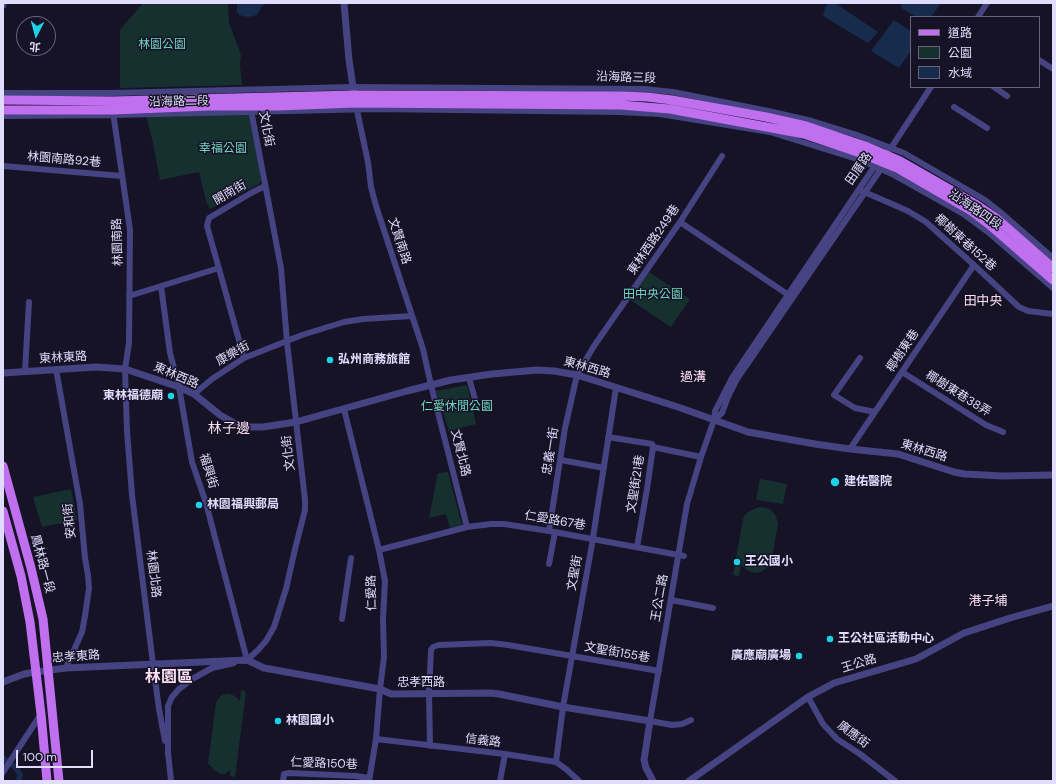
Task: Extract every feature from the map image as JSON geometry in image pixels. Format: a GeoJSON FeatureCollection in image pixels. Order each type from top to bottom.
{"type":"FeatureCollection","features":[{"type":"Feature","properties":{"kind":"main road","name":"沿海路三段"},"geometry":{"type":"LineString","coordinates":[[470,99],[621,92],[664,95],[767,114],[865,146],[883,159]]}},
{"type":"Feature","properties":{"kind":"main road","name":"沿海路三段"},"geometry":{"type":"LineString","coordinates":[[355,98],[470,99],[662,112],[804,134],[863,154],[883,159]]}},
{"type":"Feature","properties":{"kind":"main road","name":"沿海路二段"},"geometry":{"type":"LineString","coordinates":[[3,110],[113,105],[355,98]]}},
{"type":"Feature","properties":{"kind":"main road","name":"沿海路二段"},"geometry":{"type":"LineString","coordinates":[[3,100],[113,105]]}},
{"type":"Feature","properties":{"kind":"main road","name":"沿海路四段"},"geometry":{"type":"LineString","coordinates":[[883,159],[900,161],[977,205],[1004,225],[1053,268]]}},
{"type":"Feature","properties":{"kind":"main road","name":"沿海路四段"},"geometry":{"type":"LineString","coordinates":[[883,159],[970,210],[991,226],[1053,280]]}},
{"type":"Feature","properties":{"kind":"main road","name":"鳳林路一段"},"geometry":{"type":"LineString","coordinates":[[3,466],[38,594],[43,619],[59,781]]}},
{"type":"Feature","properties":{"kind":"main road","name":"鳳林路一段"},"geometry":{"type":"LineString","coordinates":[[3,511],[21,576],[30,622],[47,781]]}},
{"type":"Feature","properties":{"kind":"street","name":"文賢南路"},"geometry":{"type":"LineString","coordinates":[[344,3],[349,60],[371,186],[376,206],[423,349],[431,385]]}},
{"type":"Feature","properties":{"kind":"street"},"geometry":{"type":"LineString","coordinates":[[979,16],[987,3]]}},
{"type":"Feature","properties":{"kind":"street"},"geometry":{"type":"LineString","coordinates":[[1040,61],[1053,69]]}},
{"type":"Feature","properties":{"kind":"street","name":"田厝路"},"geometry":{"type":"LineString","coordinates":[[714,420],[722,413],[736,381],[790,296],[930,88]]}},
{"type":"Feature","properties":{"kind":"street"},"geometry":{"type":"LineString","coordinates":[[995,88],[1007,96]]}},
{"type":"Feature","properties":{"kind":"street","name":"沿海路二段"},"geometry":{"type":"LineString","coordinates":[[3,93],[113,105]]}},
{"type":"Feature","properties":{"kind":"street"},"geometry":{"type":"LineString","coordinates":[[662,112],[664,95]]}},
{"type":"Feature","properties":{"kind":"street","name":"沿海路三段"},"geometry":{"type":"LineString","coordinates":[[355,98],[374,109],[470,99]]}},
{"type":"Feature","properties":{"kind":"street","name":"沿海路二段"},"geometry":{"type":"LineString","coordinates":[[3,116],[113,105],[355,98]]}},
{"type":"Feature","properties":{"kind":"street","name":"文化街"},"geometry":{"type":"LineString","coordinates":[[247,660],[266,641],[274,627],[286,589],[305,510],[287,342],[281,268],[249,101]]}},
{"type":"Feature","properties":{"kind":"street","name":"林園南路"},"geometry":{"type":"LineString","coordinates":[[113,105],[130,230],[129,344],[125,368]]}},
{"type":"Feature","properties":{"kind":"street"},"geometry":{"type":"LineString","coordinates":[[954,107],[987,128]]}},
{"type":"Feature","properties":{"kind":"street","name":"沿海路四段"},"geometry":{"type":"LineString","coordinates":[[1053,258],[1000,211],[985,200],[904,153],[883,159],[892,174],[965,215],[988,232],[1053,288]]}},
{"type":"Feature","properties":{"kind":"street","name":"東林西路249巷"},"geometry":{"type":"LineString","coordinates":[[577,375],[594,346],[680,222],[722,156]]}},
{"type":"Feature","properties":{"kind":"street","name":"林園南路92巷"},"geometry":{"type":"LineString","coordinates":[[3,166],[122,176]]}},
{"type":"Feature","properties":{"kind":"street","name":"開南街"},"geometry":{"type":"LineString","coordinates":[[244,358],[207,226],[209,218],[265,186]]}},
{"type":"Feature","properties":{"kind":"street","name":"椰樹東巷152巷"},"geometry":{"type":"LineString","coordinates":[[862,191],[908,211],[926,222],[1019,307],[1028,311],[1053,314]]}},
{"type":"Feature","properties":{"kind":"street"},"geometry":{"type":"LineString","coordinates":[[680,222],[790,296]]}},
{"type":"Feature","properties":{"kind":"street","name":"椰樹東巷"},"geometry":{"type":"LineString","coordinates":[[850,449],[974,265]]}},
{"type":"Feature","properties":{"kind":"street"},"geometry":{"type":"LineString","coordinates":[[129,296],[219,268]]}},
{"type":"Feature","properties":{"kind":"street","name":"福興街"},"geometry":{"type":"LineString","coordinates":[[161,286],[170,353],[179,387],[192,462],[206,502],[247,660]]}},
{"type":"Feature","properties":{"kind":"street"},"geometry":{"type":"LineString","coordinates":[[24,371],[29,302]]}},
{"type":"Feature","properties":{"kind":"street","name":"康樂街"},"geometry":{"type":"LineString","coordinates":[[194,394],[212,379],[244,358],[302,335],[344,322],[363,319],[412,316]]}},
{"type":"Feature","properties":{"kind":"street"},"geometry":{"type":"LineString","coordinates":[[860,358],[834,395],[855,408],[875,412]]}},
{"type":"Feature","properties":{"kind":"street","name":"東林東路"},"geometry":{"type":"LineString","coordinates":[[3,373],[96,367],[125,368]]}},
{"type":"Feature","properties":{"kind":"street","name":"東林西路"},"geometry":{"type":"LineString","coordinates":[[125,368],[179,387],[194,394],[220,415],[234,423],[248,427],[263,427],[296,422],[431,385],[468,378],[492,374],[537,370],[554,371],[577,375],[748,432],[850,449],[898,454],[954,472],[965,474],[1002,476],[1053,475]]}},
{"type":"Feature","properties":{"kind":"street","name":"林園北路"},"geometry":{"type":"LineString","coordinates":[[125,368],[127,432],[132,495],[159,710],[168,755],[171,781]]}},
{"type":"Feature","properties":{"kind":"street","name":"安和街"},"geometry":{"type":"LineString","coordinates":[[56,369],[80,504],[89,588],[82,632],[66,668]]}},
{"type":"Feature","properties":{"kind":"street","name":"椰樹東巷38弄"},"geometry":{"type":"LineString","coordinates":[[902,372],[986,425],[1003,432]]}},
{"type":"Feature","properties":{"kind":"street","name":"忠義一街"},"geometry":{"type":"LineString","coordinates":[[549,564],[565,428],[577,375]]}},
{"type":"Feature","properties":{"kind":"street"},"geometry":{"type":"LineString","coordinates":[[468,378],[477,406]]}},
{"type":"Feature","properties":{"kind":"street","name":"文賢北路"},"geometry":{"type":"LineString","coordinates":[[431,385],[467,527]]}},
{"type":"Feature","properties":{"kind":"street","name":"文聖街"},"geometry":{"type":"LineString","coordinates":[[556,762],[563,707],[604,468],[616,388]]}},
{"type":"Feature","properties":{"kind":"street","name":"仁愛路"},"geometry":{"type":"LineString","coordinates":[[344,409],[380,550],[385,581],[383,618],[384,657],[376,739],[369,779]]}},
{"type":"Feature","properties":{"kind":"street","name":"王公二路"},"geometry":{"type":"LineString","coordinates":[[653,781],[646,768],[644,760],[658,671],[681,556],[687,504],[714,420]]}},
{"type":"Feature","properties":{"kind":"street","name":"文聖街21巷"},"geometry":{"type":"LineString","coordinates":[[608,437],[652,444],[653,447],[637,547]]}},
{"type":"Feature","properties":{"kind":"street"},"geometry":{"type":"LineString","coordinates":[[653,447],[701,457]]}},
{"type":"Feature","properties":{"kind":"street"},"geometry":{"type":"LineString","coordinates":[[561,460],[604,468]]}},
{"type":"Feature","properties":{"kind":"street","name":"仁愛路67巷"},"geometry":{"type":"LineString","coordinates":[[380,550],[467,527],[504,524],[552,531],[681,556]]}},
{"type":"Feature","properties":{"kind":"street"},"geometry":{"type":"LineString","coordinates":[[342,619],[351,558]]}},
{"type":"Feature","properties":{"kind":"street"},"geometry":{"type":"LineString","coordinates":[[671,600],[713,608]]}},
{"type":"Feature","properties":{"kind":"street","name":"王公路"},"geometry":{"type":"LineString","coordinates":[[689,781],[808,697],[834,683],[916,659],[964,633],[1053,606]]}},
{"type":"Feature","properties":{"kind":"street","name":"文聖街155巷"},"geometry":{"type":"LineString","coordinates":[[429,694],[431,650],[433,647],[439,645],[490,643],[508,645],[658,671]]}},
{"type":"Feature","properties":{"kind":"street"},"geometry":{"type":"LineString","coordinates":[[168,755],[168,706],[172,697],[179,689],[192,679],[212,668],[247,660]]}},
{"type":"Feature","properties":{"kind":"street","name":"忠孝西路"},"geometry":{"type":"LineString","coordinates":[[153,664],[247,660],[264,668],[380,689],[391,694],[491,693],[563,707],[672,725],[682,724],[690,720]]}},
{"type":"Feature","properties":{"kind":"street","name":"忠孝東路"},"geometry":{"type":"LineString","coordinates":[[3,682],[19,675],[48,670],[153,664]]}},
{"type":"Feature","properties":{"kind":"street"},"geometry":{"type":"LineString","coordinates":[[429,694],[430,746]]}},
{"type":"Feature","properties":{"kind":"street","name":"廣應街"},"geometry":{"type":"LineString","coordinates":[[808,697],[823,724],[837,739],[860,754],[895,781]]}},
{"type":"Feature","properties":{"kind":"street"},"geometry":{"type":"LineString","coordinates":[[3,772],[41,714]]}},
{"type":"Feature","properties":{"kind":"street","name":"信義路"},"geometry":{"type":"LineString","coordinates":[[376,739],[505,754],[556,762],[579,781]]}},
{"type":"Feature","properties":{"kind":"street"},"geometry":{"type":"LineString","coordinates":[[500,781],[505,754]]}},
{"type":"Feature","properties":{"kind":"street","name":"仁愛路150巷"},"geometry":{"type":"LineString","coordinates":[[284,781],[284,774],[289,773],[356,776],[369,779]]}},
{"type":"Feature","properties":{"kind":"green space","name":"林園公園"},"geometry":{"type":"Polygon","coordinates":[[[143,3],[228,3],[229,23],[241,55],[240,65],[242,85],[120,88],[120,30],[143,3]]]}},
{"type":"Feature","properties":{"kind":"green space","name":"幸福公園"},"geometry":{"type":"Polygon","coordinates":[[[249,115],[262,180],[259,184],[210,209],[206,201],[199,172],[160,180],[147,117],[249,115]]]}},
{"type":"Feature","properties":{"kind":"green space","name":"田中央公園"},"geometry":{"type":"Polygon","coordinates":[[[649,272],[690,299],[671,327],[629,299],[649,272]]]}},
{"type":"Feature","properties":{"kind":"green space","name":"仁愛休閒公園"},"geometry":{"type":"Polygon","coordinates":[[[467,385],[476,424],[449,431],[436,391],[467,385]]]}},
{"type":"Feature","properties":{"kind":"green space"},"geometry":{"type":"Polygon","coordinates":[[[448,472],[462,525],[450,528],[446,514],[429,518],[438,473],[448,472]]]}},
{"type":"Feature","properties":{"kind":"green space"},"geometry":{"type":"Polygon","coordinates":[[[760,479],[787,484],[783,504],[756,500],[760,479]]]}},
{"type":"Feature","properties":{"kind":"green space"},"geometry":{"type":"Polygon","coordinates":[[[71,489],[77,520],[42,527],[33,497],[71,489]]]}},
{"type":"Feature","properties":{"kind":"green space"},"geometry":{"type":"Polygon","coordinates":[[[759,507],[771,510],[775,514],[778,523],[772,559],[767,568],[760,572],[751,572],[741,565],[739,576],[733,575],[743,519],[748,512],[759,507]]]}},
{"type":"Feature","properties":{"kind":"green space"},"geometry":{"type":"Polygon","coordinates":[[[241,690],[246,692],[235,777],[230,776],[230,770],[225,774],[221,774],[214,770],[208,763],[216,703],[221,696],[225,694],[235,696],[240,701],[241,690]]]}},
{"type":"Feature","properties":{"kind":"water"},"geometry":{"type":"Polygon","coordinates":[[[237,3],[268,3],[262,6],[257,15],[248,17],[239,15],[237,12],[237,3]]]}},
{"type":"Feature","properties":{"kind":"water"},"geometry":{"type":"Polygon","coordinates":[[[828,3],[835,3],[878,32],[868,43],[823,16],[828,3]]]}},
{"type":"Feature","properties":{"kind":"water"},"geometry":{"type":"Polygon","coordinates":[[[903,3],[941,3],[932,16],[914,16],[900,7],[903,3]]]}},
{"type":"Feature","properties":{"kind":"water"},"geometry":{"type":"Polygon","coordinates":[[[894,20],[910,30],[910,52],[899,68],[871,51],[894,20]]]}},
{"type":"Feature","properties":{"kind":"waterway"},"geometry":{"type":"LineString","coordinates":[[3,758],[15,767],[20,774],[19,781]]}},
{"type":"Feature","properties":{"kind":"place","name":"弘州商務旅館"},"geometry":{"type":"Point","coordinates":[330,360]}},
{"type":"Feature","properties":{"kind":"place","name":"東林福德廟"},"geometry":{"type":"Point","coordinates":[171,396]}},
{"type":"Feature","properties":{"kind":"place","name":"建佑醫院"},"geometry":{"type":"Point","coordinates":[835,482]}},
{"type":"Feature","properties":{"kind":"place","name":"林園福興郵局"},"geometry":{"type":"Point","coordinates":[199,505]}},
{"type":"Feature","properties":{"kind":"place","name":"王公國小"},"geometry":{"type":"Point","coordinates":[737,562]}},
{"type":"Feature","properties":{"kind":"place","name":"王公社區活動中心"},"geometry":{"type":"Point","coordinates":[830,639]}},
{"type":"Feature","properties":{"kind":"place","name":"廣應廟廣場"},"geometry":{"type":"Point","coordinates":[799,656]}},
{"type":"Feature","properties":{"kind":"place","name":"林園國小"},"geometry":{"type":"Point","coordinates":[278,721]}},
{"type":"Feature","properties":{"kind":"district","name":"田中央"},"geometry":{"type":"Point","coordinates":[983,302]}},
{"type":"Feature","properties":{"kind":"district","name":"過溝"},"geometry":{"type":"Point","coordinates":[693,378]}},
{"type":"Feature","properties":{"kind":"district","name":"林子邊"},"geometry":{"type":"Point","coordinates":[229,429]}},
{"type":"Feature","properties":{"kind":"district","name":"港子埔"},"geometry":{"type":"Point","coordinates":[988,602]}},
{"type":"Feature","properties":{"kind":"district","name":"林園區"},"geometry":{"type":"Point","coordinates":[169,678]}}]}
